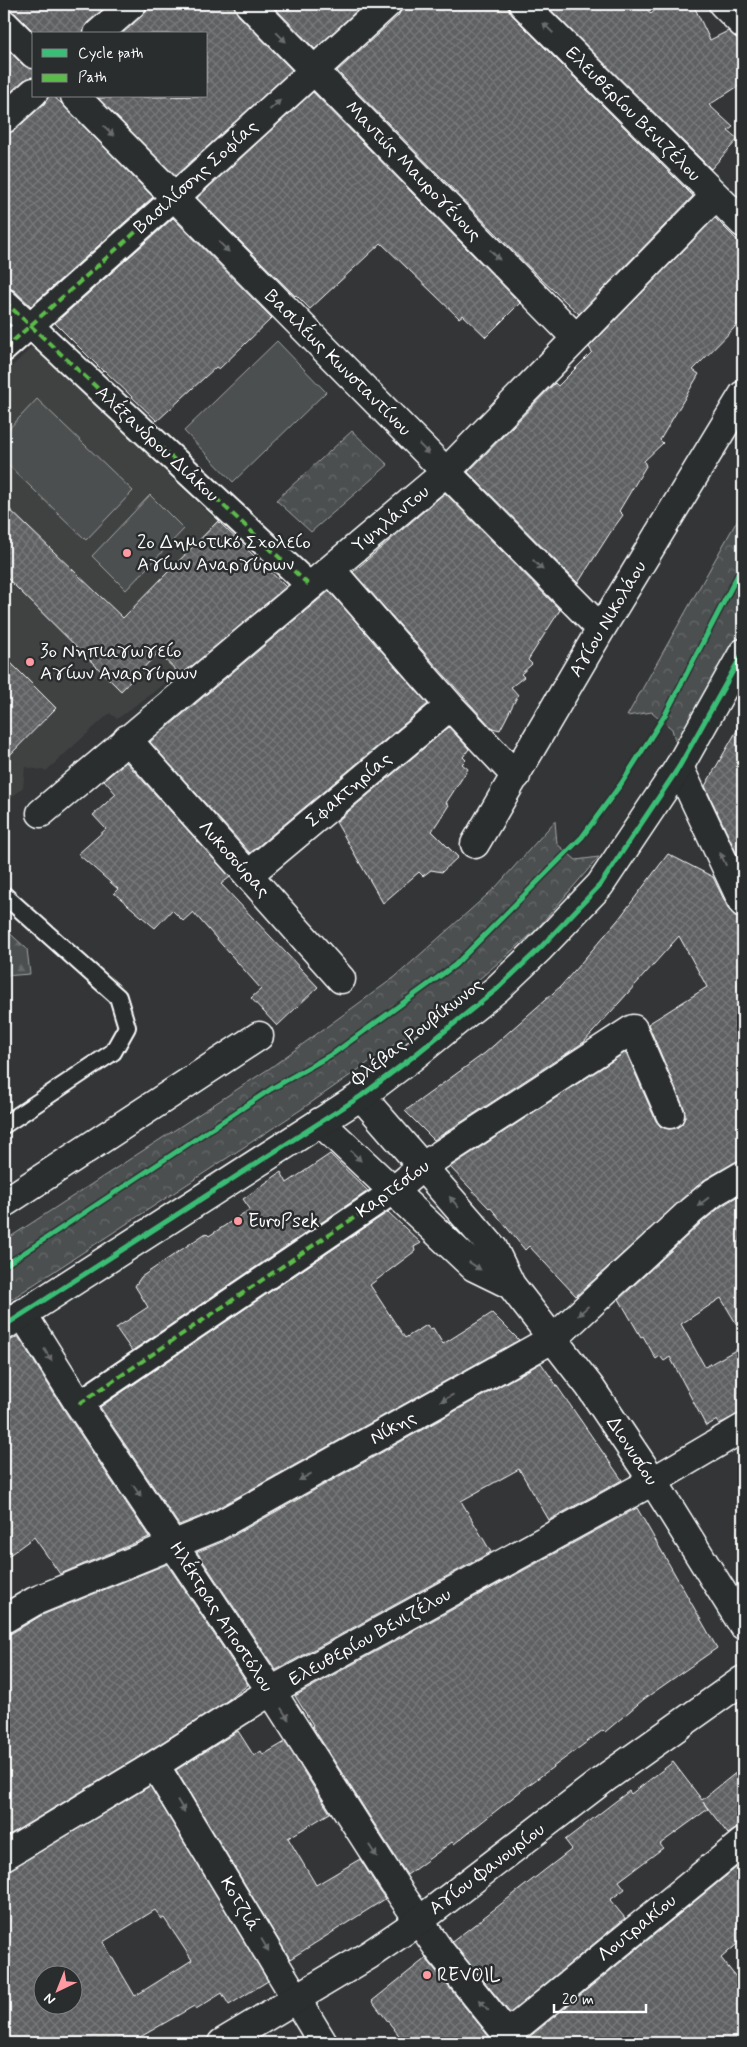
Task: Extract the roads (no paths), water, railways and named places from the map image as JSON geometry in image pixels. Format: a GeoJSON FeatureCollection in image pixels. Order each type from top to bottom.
{"type":"FeatureCollection","features":[{"type":"Feature","properties":{"kind":"street"},"geometry":{"type":"LineString","coordinates":[[100,32],[132,4]]}},
{"type":"Feature","properties":{"kind":"street","name":"Μαντώς Μαυρογένους"},"geometry":{"type":"LineString","coordinates":[[249,4],[576,338]]}},
{"type":"Feature","properties":{"kind":"street","name":"Βασιλίσσης Σοφίας"},"geometry":{"type":"LineString","coordinates":[[4,349],[175,197],[387,4]]}},
{"type":"Feature","properties":{"kind":"street","name":"Ελευθερίου Βενιζέλου"},"geometry":{"type":"LineString","coordinates":[[523,4],[743,223]]}},
{"type":"Feature","properties":{"kind":"street"},"geometry":{"type":"LineString","coordinates":[[723,4],[743,24]]}},
{"type":"Feature","properties":{"kind":"street"},"geometry":{"type":"LineString","coordinates":[[4,24],[32,52]]}},
{"type":"Feature","properties":{"kind":"street"},"geometry":{"type":"LineString","coordinates":[[4,119],[32,94]]}},
{"type":"Feature","properties":{"kind":"street","name":"Βασιλέως Κωνσταντίνου"},"geometry":{"type":"LineString","coordinates":[[77,98],[602,630]]}},
{"type":"Feature","properties":{"kind":"street","name":"Υψηλάντου"},"geometry":{"type":"LineString","coordinates":[[41,813],[446,472],[715,196]]}},
{"type":"Feature","properties":{"kind":"street","name":"Αλέξανδρου Διάκου"},"geometry":{"type":"LineString","coordinates":[[4,301],[310,586]]}},
{"type":"Feature","properties":{"kind":"street","name":"Αγίου Νικολάου"},"geometry":{"type":"LineString","coordinates":[[475,844],[743,395]]}},
{"type":"Feature","properties":{"kind":"street"},"geometry":{"type":"LineString","coordinates":[[331,570],[450,706],[516,776]]}},
{"type":"Feature","properties":{"kind":"street","name":"Φλέβας Ρουβίκωνος"},"geometry":{"type":"LineString","coordinates":[[13,1320],[361,1096],[410,1060],[497,989],[539,950],[600,884],[679,767],[743,653]]}},
{"type":"Feature","properties":{"kind":"street","name":"Σφακτηρίας"},"geometry":{"type":"LineString","coordinates":[[248,875],[450,706]]}},
{"type":"Feature","properties":{"kind":"street","name":"Λυκοσούρας"},"geometry":{"type":"LineString","coordinates":[[127,739],[341,979]]}},
{"type":"Feature","properties":{"kind":"street"},"geometry":{"type":"LineString","coordinates":[[679,767],[743,903]]}},
{"type":"Feature","properties":{"kind":"street","name":"Καρτεσίου"},"geometry":{"type":"LineString","coordinates":[[79,1404],[392,1192],[423,1166],[633,1029],[670,1114]]}},
{"type":"Feature","properties":{"kind":"street"},"geometry":{"type":"LineString","coordinates":[[4,1203],[259,1036]]}},
{"type":"Feature","properties":{"kind":"street","name":"Διονυσίου"},"geometry":{"type":"LineString","coordinates":[[361,1096],[493,1248],[510,1285],[554,1338],[590,1387],[653,1481],[743,1625]]}},
{"type":"Feature","properties":{"kind":"street","name":"Διονυσίου"},"geometry":{"type":"LineString","coordinates":[[320,1122],[392,1192],[474,1267],[510,1285]]}},
{"type":"Feature","properties":{"kind":"street","name":"Νίκης"},"geometry":{"type":"LineString","coordinates":[[6,1614],[214,1528],[554,1338],[691,1211],[714,1192],[743,1174]]}},
{"type":"Feature","properties":{"kind":"street","name":"Ηλέκτρας Αποστόλου"},"geometry":{"type":"LineString","coordinates":[[13,1320],[79,1404],[174,1544],[419,1921],[440,1951],[511,2039]]}},
{"type":"Feature","properties":{"kind":"street","name":"Ελευθερίου Βενιζέλου"},"geometry":{"type":"LineString","coordinates":[[4,1856],[271,1691],[653,1481],[743,1428]]}},
{"type":"Feature","properties":{"kind":"street","name":"Αγίου Φανουρίου"},"geometry":{"type":"LineString","coordinates":[[222,2043],[370,1955],[419,1921],[608,1776],[743,1680]]}},
{"type":"Feature","properties":{"kind":"street","name":"Κοτζιά"},"geometry":{"type":"LineString","coordinates":[[155,1764],[323,2043]]}},
{"type":"Feature","properties":{"kind":"street","name":"Λουτρακίου"},"geometry":{"type":"LineString","coordinates":[[511,2039],[743,1842]]}},
{"type":"Feature","properties":{"kind":"lane"},"geometry":{"type":"LineString","coordinates":[[4,895],[118,997],[127,1027],[113,1052],[4,1125]]}},
{"type":"Feature","properties":{"kind":"place","name":"2ο Δημοτικό Σχολείο Αγίων Αναργύρων"},"geometry":{"type":"Point","coordinates":[127,553]}},
{"type":"Feature","properties":{"kind":"place","name":"3ο Νηπιαγωγείο Αγίων Αναργύρων"},"geometry":{"type":"Point","coordinates":[30,662]}},
{"type":"Feature","properties":{"kind":"place","name":"EuroPsek"},"geometry":{"type":"Point","coordinates":[238,1221]}},
{"type":"Feature","properties":{"kind":"place","name":"REVOIL"},"geometry":{"type":"Point","coordinates":[427,1975]}}]}
